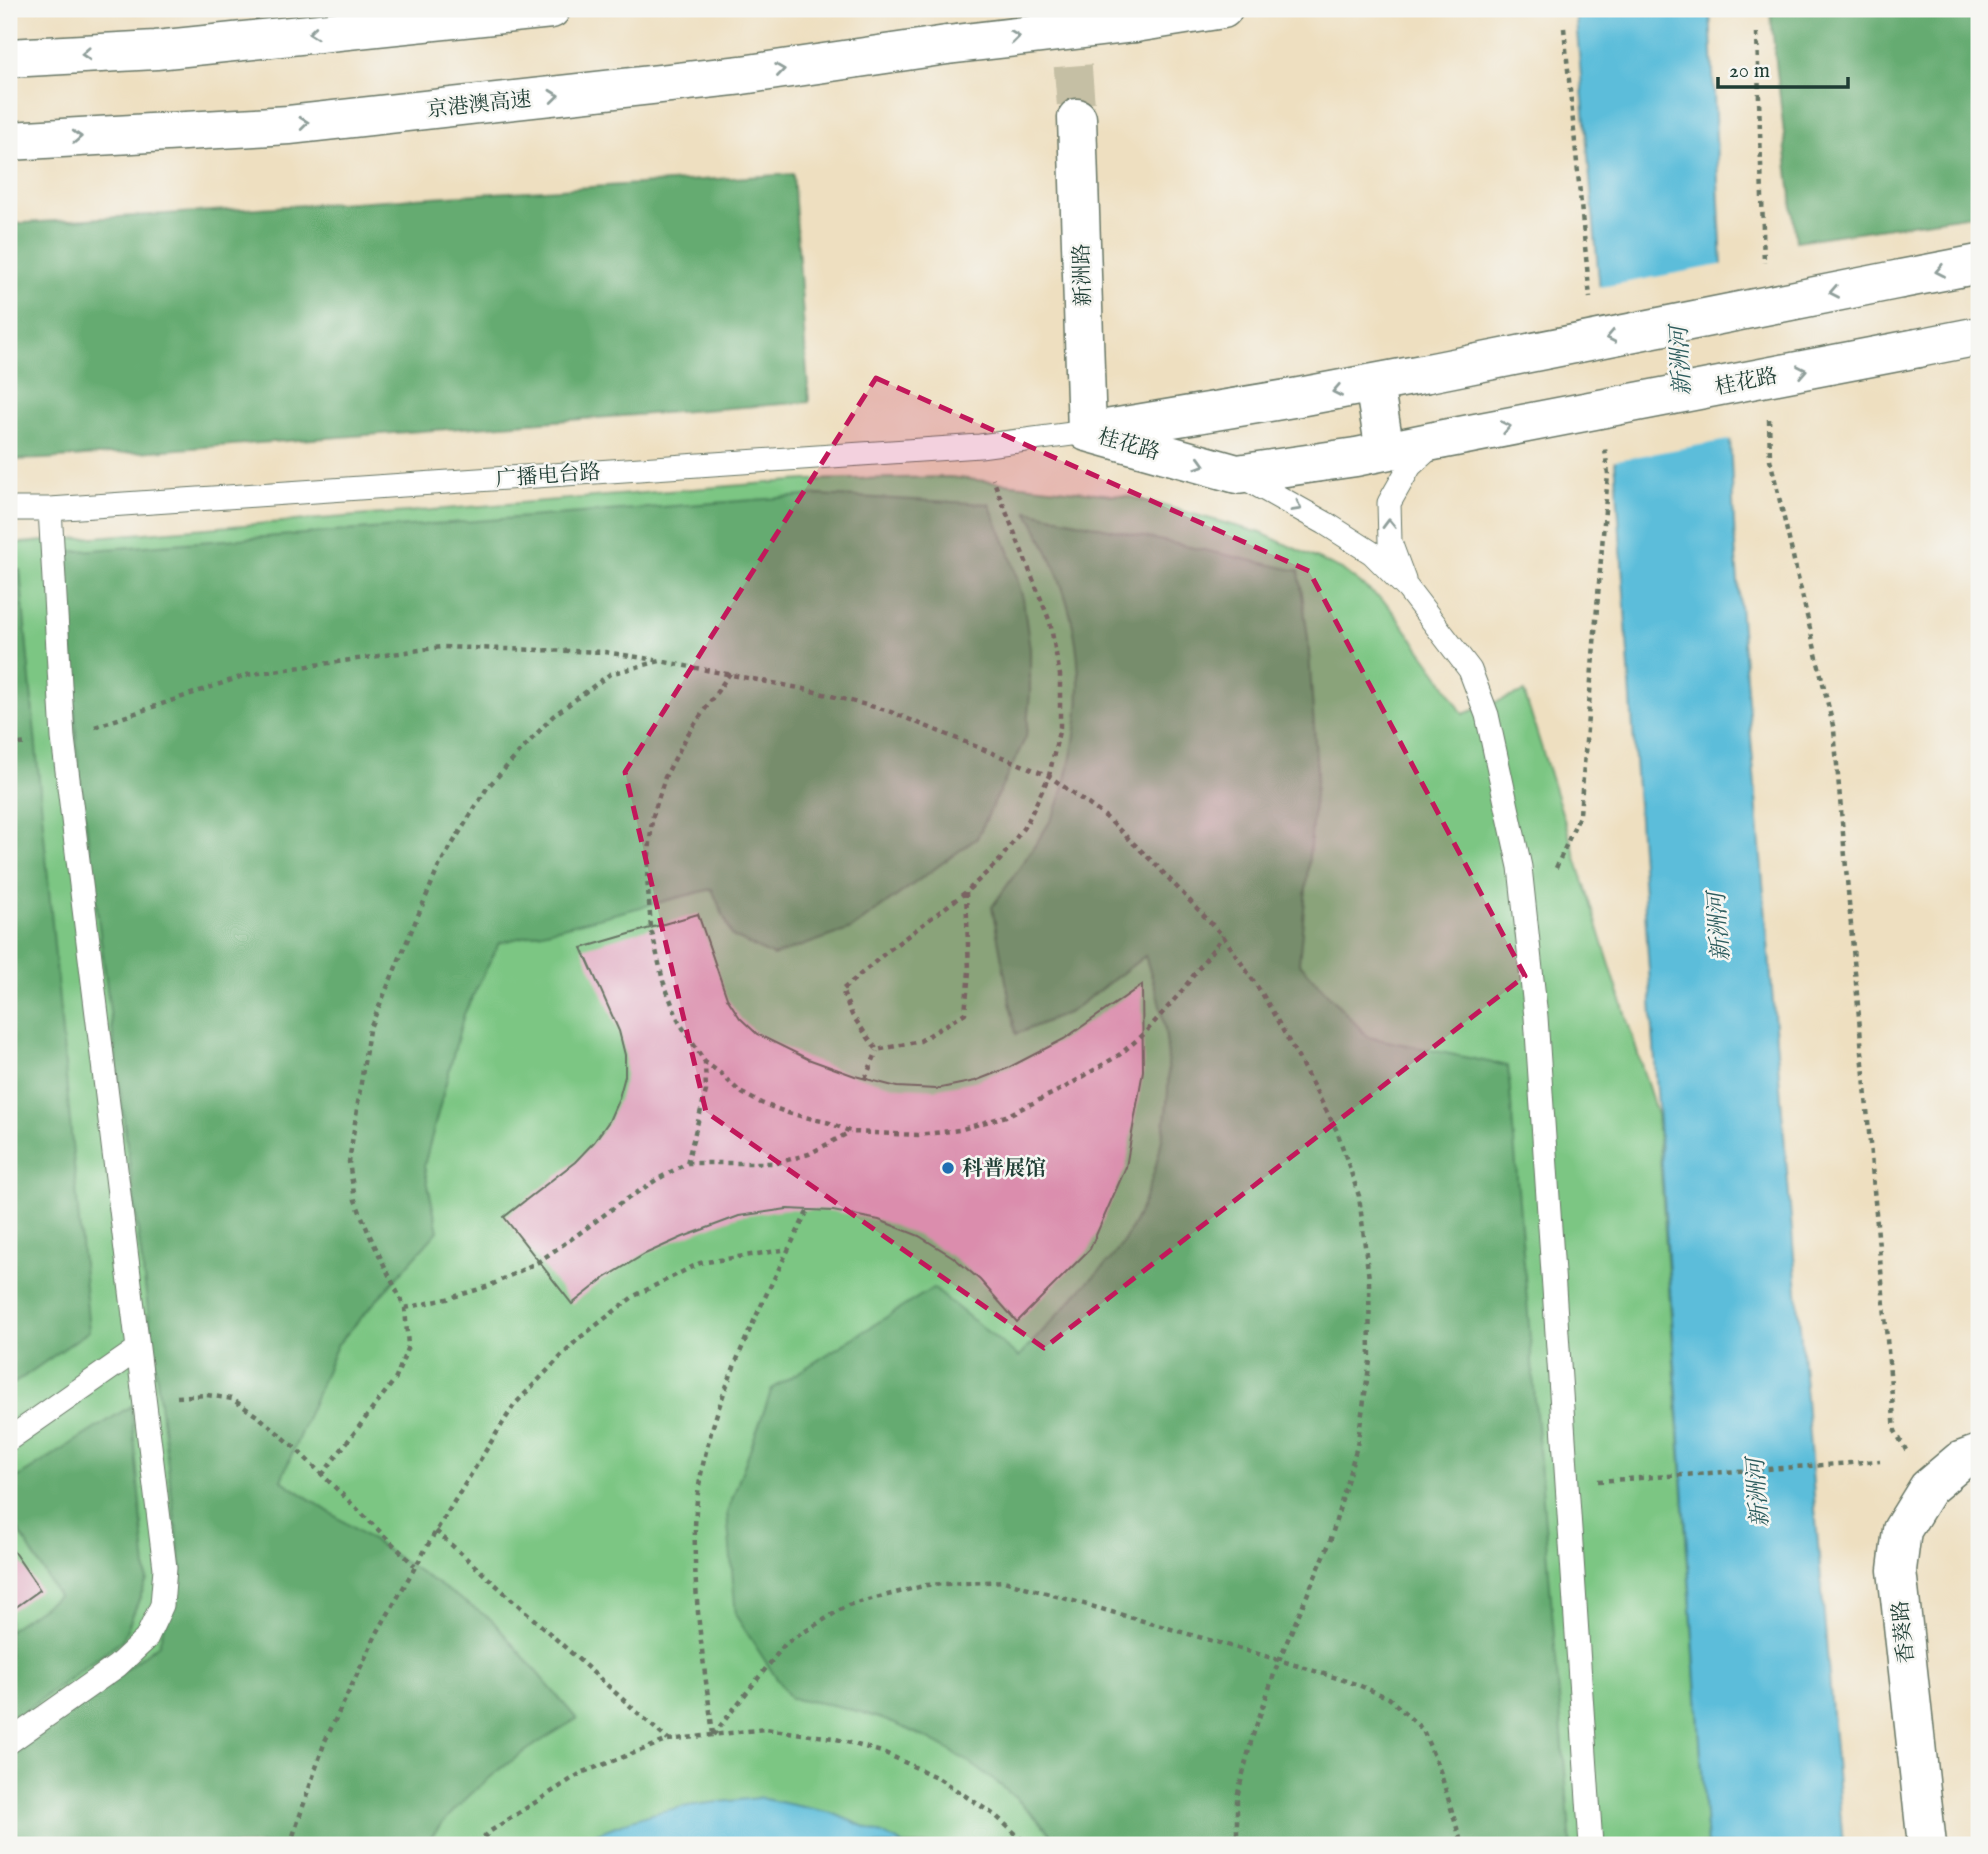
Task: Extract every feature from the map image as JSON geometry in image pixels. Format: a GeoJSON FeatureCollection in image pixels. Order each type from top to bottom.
{"type":"FeatureCollection","features":[{"type":"Feature","properties":{"kind":"main road"},"geometry":{"type":"LineString","coordinates":[[9,58],[156,50],[551,9]]}},
{"type":"Feature","properties":{"kind":"main road","name":"京港澳高速"},"geometry":{"type":"LineString","coordinates":[[9,141],[289,125],[741,75],[1223,9]]}},
{"type":"Feature","properties":{"kind":"main road","name":"新洲路"},"geometry":{"type":"LineString","coordinates":[[1077,118],[1087,432]]}},
{"type":"Feature","properties":{"kind":"main road","name":"桂花路"},"geometry":{"type":"LineString","coordinates":[[1087,432],[1374,384],[1979,264]]}},
{"type":"Feature","properties":{"kind":"main road","name":"桂花路"},"geometry":{"type":"LineString","coordinates":[[1087,432],[1237,474],[1385,451],[1979,336]]}},
{"type":"Feature","properties":{"kind":"main road"},"geometry":{"type":"LineString","coordinates":[[1374,384],[1385,451]]}},
{"type":"Feature","properties":{"kind":"main road","name":"香葵路"},"geometry":{"type":"LineString","coordinates":[[1927,1845],[1896,1570],[1902,1530],[1928,1488],[1960,1461],[1979,1454]]}},
{"type":"Feature","properties":{"kind":"lane","name":"广播电台路"},"geometry":{"type":"LineString","coordinates":[[9,509],[50,509],[980,446],[1087,432]]}},
{"type":"Feature","properties":{"kind":"lane"},"geometry":{"type":"LineString","coordinates":[[1408,589],[1390,541],[1389,503],[1410,466],[1439,440]]}},
{"type":"Feature","properties":{"kind":"lane"},"geometry":{"type":"LineString","coordinates":[[1237,474],[1325,523],[1372,554],[1408,589],[1470,670],[1488,715],[1520,867],[1536,1017],[1591,1845]]}},
{"type":"Feature","properties":{"kind":"lane"},"geometry":{"type":"LineString","coordinates":[[9,1742],[117,1666],[146,1639],[162,1605],[165,1568],[63,738],[50,509]]}},
{"type":"Feature","properties":{"kind":"lane"},"geometry":{"type":"LineString","coordinates":[[9,1439],[138,1349]]}},
{"type":"Feature","properties":{"kind":"path"},"geometry":{"type":"LineString","coordinates":[[1564,29],[1590,299]]}},
{"type":"Feature","properties":{"kind":"path"},"geometry":{"type":"LineString","coordinates":[[1757,33],[1764,267]]}},
{"type":"Feature","properties":{"kind":"path"},"geometry":{"type":"LineString","coordinates":[[1768,377],[1770,459],[1834,730],[1895,1431],[1928,1488]]}},
{"type":"Feature","properties":{"kind":"path"},"geometry":{"type":"LineString","coordinates":[[877,1050],[852,1015],[842,990],[889,950],[966,892],[1000,860],[1027,823],[1049,776],[1060,727],[1060,675],[1050,622],[980,446]]}},
{"type":"Feature","properties":{"kind":"path"},"geometry":{"type":"LineString","coordinates":[[1553,874],[1580,814],[1608,474],[1605,447]]}},
{"type":"Feature","properties":{"kind":"path"},"geometry":{"type":"LineString","coordinates":[[9,745],[63,738],[246,675],[442,647],[605,652],[730,673],[886,710],[1049,776],[1106,817],[1223,936],[1264,995],[1336,1131],[1359,1196],[1369,1279],[1370,1362],[1357,1446],[1330,1542],[1279,1660],[1252,1738],[1237,1797],[1237,1845]]}},
{"type":"Feature","properties":{"kind":"path"},"geometry":{"type":"LineString","coordinates":[[322,1475],[396,1378],[408,1346],[405,1308],[355,1200],[348,1162],[369,1030],[440,864],[487,788],[553,716],[610,674],[660,661]]}},
{"type":"Feature","properties":{"kind":"path"},"geometry":{"type":"LineString","coordinates":[[730,673],[688,734],[665,777],[653,819],[647,877],[651,928],[663,981],[679,1022],[705,1062],[740,1093],[788,1113],[830,1123],[851,1132],[918,1135],[959,1130],[1006,1116],[1064,1088],[1119,1055],[1143,1035],[1181,992],[1223,936]]}},
{"type":"Feature","properties":{"kind":"path"},"geometry":{"type":"LineString","coordinates":[[877,1050],[920,1041],[965,1013],[969,971],[966,892]]}},
{"type":"Feature","properties":{"kind":"path"},"geometry":{"type":"LineString","coordinates":[[865,1079],[877,1050]]}},
{"type":"Feature","properties":{"kind":"path"},"geometry":{"type":"LineString","coordinates":[[687,1163],[706,1091],[705,1062]]}},
{"type":"Feature","properties":{"kind":"path"},"geometry":{"type":"LineString","coordinates":[[405,1308],[489,1286],[538,1262],[612,1209],[687,1163],[777,1163],[810,1154],[851,1132]]}},
{"type":"Feature","properties":{"kind":"path"},"geometry":{"type":"LineString","coordinates":[[713,1735],[696,1606],[695,1526],[701,1477],[712,1430],[736,1363],[808,1210]]}},
{"type":"Feature","properties":{"kind":"path"},"geometry":{"type":"LineString","coordinates":[[290,1845],[325,1741],[377,1633],[513,1405],[578,1340],[634,1296],[700,1263],[789,1249]]}},
{"type":"Feature","properties":{"kind":"path"},"geometry":{"type":"LineString","coordinates":[[145,1400],[207,1395],[232,1399],[260,1418],[415,1566]]}},
{"type":"Feature","properties":{"kind":"path"},"geometry":{"type":"LineString","coordinates":[[1592,1482],[1880,1461]]}},
{"type":"Feature","properties":{"kind":"path"},"geometry":{"type":"LineString","coordinates":[[436,1531],[668,1741]]}},
{"type":"Feature","properties":{"kind":"path"},"geometry":{"type":"LineString","coordinates":[[713,1735],[786,1643],[848,1605],[927,1585],[1004,1581],[1279,1660],[1356,1684],[1389,1698],[1423,1730],[1440,1771],[1462,1845]]}},
{"type":"Feature","properties":{"kind":"path"},"geometry":{"type":"LineString","coordinates":[[477,1845],[489,1832],[581,1773],[668,1741],[765,1729],[833,1738],[885,1753],[938,1778],[996,1816],[1028,1845]]}},
{"type":"Feature","properties":{"kind":"highlighted area"},"geometry":{"type":"Polygon","coordinates":[[[876,378],[1309,571],[1525,976],[1044,1348],[706,1112],[625,772],[876,378]]]}},
{"type":"Feature","properties":{"kind":"green space"},"geometry":{"type":"Polygon","coordinates":[[[1770,9],[1979,9],[1979,214],[1796,241],[1770,9]]]}},
{"type":"Feature","properties":{"kind":"green space"},"geometry":{"type":"Polygon","coordinates":[[[793,174],[809,402],[9,460],[9,224],[793,174]]]}},
{"type":"Feature","properties":{"kind":"green space"},"geometry":{"type":"Polygon","coordinates":[[[949,477],[1131,497],[1261,533],[1344,571],[1388,605],[1463,714],[1524,692],[1657,1115],[1707,1845],[9,1845],[9,544],[805,480],[949,477]]]}},
{"type":"Feature","properties":{"kind":"green space"},"geometry":{"type":"Polygon","coordinates":[[[818,495],[989,504],[1009,551],[1023,599],[1030,649],[1030,693],[1026,737],[977,838],[851,929],[773,956],[732,936],[712,889],[499,943],[464,1014],[424,1166],[438,1231],[337,1345],[281,1480],[492,1620],[577,1719],[494,1774],[458,1806],[424,1845],[9,1845],[9,1758],[159,1644],[181,1567],[77,753],[66,552],[818,495]]]}},
{"type":"Feature","properties":{"kind":"green space"},"geometry":{"type":"Polygon","coordinates":[[[1027,511],[1299,571],[1308,638],[1317,772],[1299,963],[1368,1037],[1508,1066],[1571,1845],[1060,1845],[1013,1796],[958,1756],[928,1739],[865,1714],[827,1704],[790,1699],[736,1616],[727,1513],[772,1389],[933,1288],[1019,1357],[1117,1251],[1143,1204],[1160,1149],[1168,1092],[1166,1038],[1163,1017],[1145,956],[1070,1012],[1016,1034],[992,907],[1038,841],[1059,804],[1077,724],[1079,691],[1074,630],[1066,600],[1056,570],[1027,511]]]}},
{"type":"Feature","properties":{"kind":"green space"},"geometry":{"type":"Polygon","coordinates":[[[9,570],[20,570],[89,1331],[9,1387],[9,570]]]}},
{"type":"Feature","properties":{"kind":"green space"},"geometry":{"type":"Polygon","coordinates":[[[131,1406],[147,1580],[123,1639],[9,1723],[9,1630],[58,1596],[9,1514],[9,1483],[131,1406]]]}},
{"type":"Feature","properties":{"kind":"water","name":"新洲河"},"geometry":{"type":"Polygon","coordinates":[[[1575,9],[1710,9],[1735,545],[1843,1845],[1707,1845],[1616,473],[1575,9]]]}},
{"type":"Feature","properties":{"kind":"water"},"geometry":{"type":"Polygon","coordinates":[[[760,1798],[832,1813],[903,1845],[574,1845],[650,1814],[703,1804],[760,1798]]]}},
{"type":"Feature","properties":{"kind":"pier"},"geometry":{"type":"Polygon","coordinates":[[[1726,264],[1734,439],[1611,461],[1596,288],[1726,264]]]}},
{"type":"Feature","properties":{"kind":"building"},"geometry":{"type":"Polygon","coordinates":[[[698,914],[727,998],[740,1018],[757,1034],[808,1059],[855,1076],[897,1087],[936,1089],[975,1081],[1008,1068],[1064,1039],[1142,985],[1143,1071],[1126,1167],[1090,1249],[1017,1322],[980,1280],[953,1257],[919,1236],[879,1220],[833,1211],[787,1209],[739,1216],[683,1237],[645,1254],[605,1278],[572,1304],[504,1217],[575,1162],[609,1121],[619,1098],[625,1076],[625,1055],[619,1031],[582,948],[698,914]]]}},
{"type":"Feature","properties":{"kind":"building"},"geometry":{"type":"Polygon","coordinates":[[[9,1545],[40,1590],[9,1612],[9,1545]]]}},
{"type":"Feature","properties":{"kind":"tunnel"},"geometry":{"type":"LineString","coordinates":[[1068,9],[1077,118]]}},
{"type":"Feature","properties":{"kind":"place","name":"科普展馆"},"geometry":{"type":"Point","coordinates":[948,1168]}}]}
